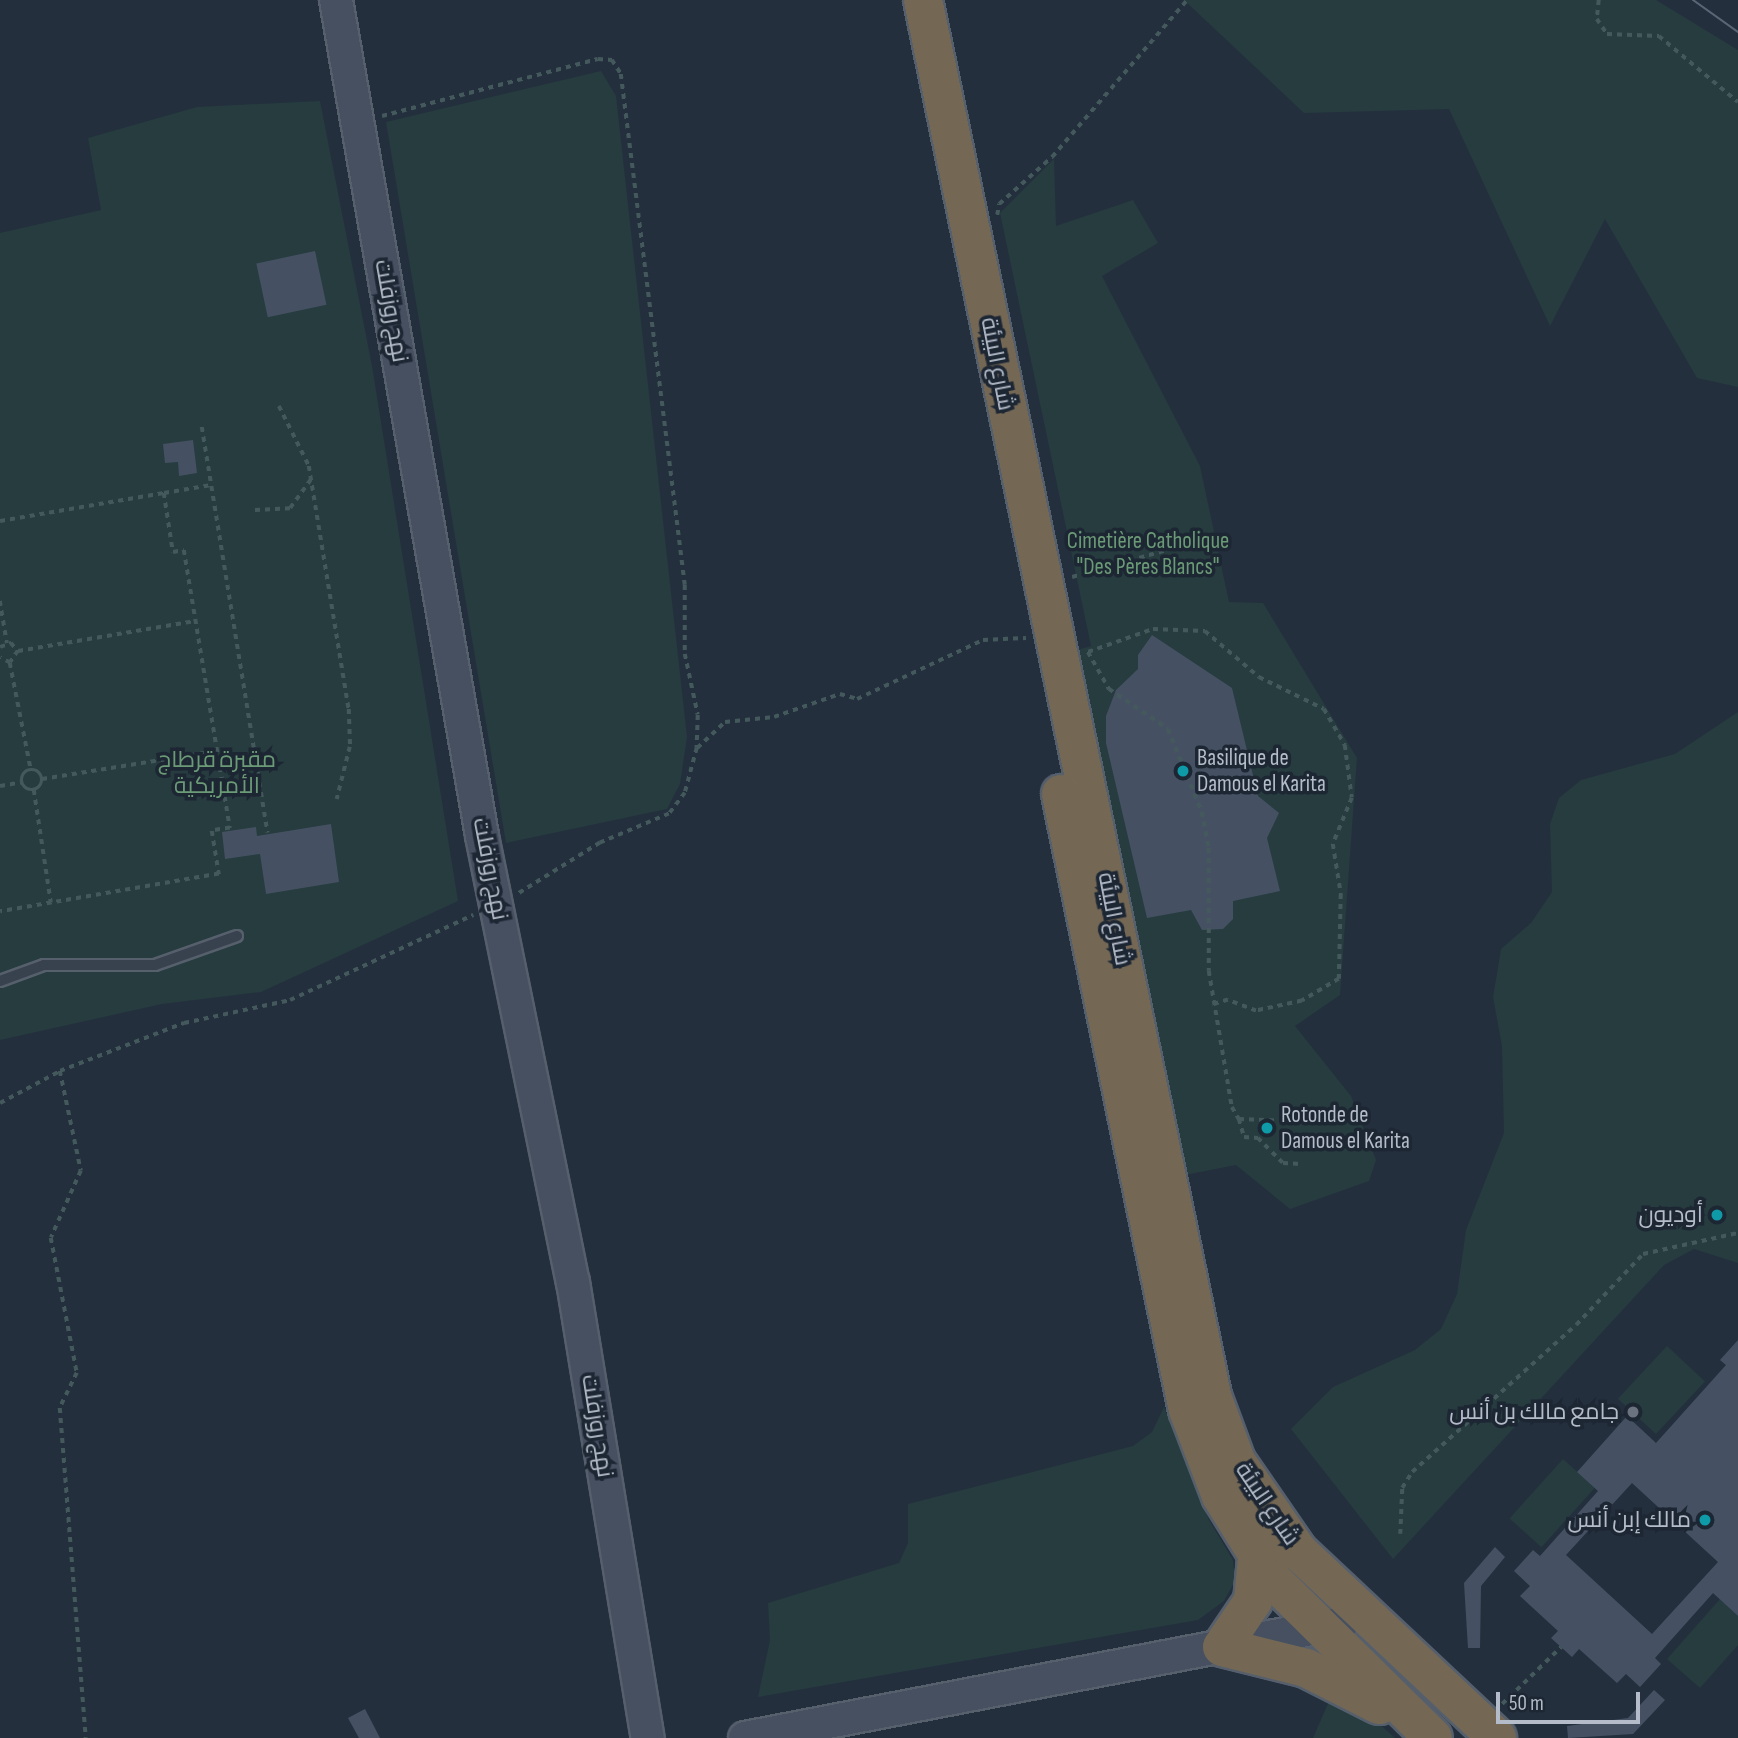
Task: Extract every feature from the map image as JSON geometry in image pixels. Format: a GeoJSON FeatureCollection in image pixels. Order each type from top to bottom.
{"type":"FeatureCollection","features":[{"type":"Feature","properties":{"kind":"highway","name":"شارع البيئة"},"geometry":{"type":"LineString","coordinates":[[895,0],[1188,1410],[1221,1496],[1257,1558],[1320,1630],[1433,1738]]}},
{"type":"Feature","properties":{"kind":"highway","name":"شارع البيئة"},"geometry":{"type":"LineString","coordinates":[[923,0],[1212,1396],[1251,1487],[1298,1551],[1363,1617],[1457,1698],[1497,1738]]}},
{"type":"Feature","properties":{"kind":"highway"},"geometry":{"type":"LineString","coordinates":[[1257,1558],[1253,1601],[1222,1647],[1332,1679],[1433,1738]]}},
{"type":"Feature","properties":{"kind":"street","name":"نهج روزفلت"},"geometry":{"type":"LineString","coordinates":[[336,0],[496,905],[573,1282],[648,1738]]}},
{"type":"Feature","properties":{"kind":"street"},"geometry":{"type":"LineString","coordinates":[[745,1738],[1320,1630],[1363,1617]]}},
{"type":"Feature","properties":{"kind":"lane"},"geometry":{"type":"LineString","coordinates":[[0,981],[44,965],[155,965],[237,936]]}},
{"type":"Feature","properties":{"kind":"path"},"geometry":{"type":"LineString","coordinates":[[996,222],[999,204],[1052,157],[1187,0]]}},
{"type":"Feature","properties":{"kind":"path"},"geometry":{"type":"LineString","coordinates":[[1600,0],[1597,19],[1607,34],[1659,36],[1738,102]]}},
{"type":"Feature","properties":{"kind":"path"},"geometry":{"type":"LineString","coordinates":[[0,1103],[60,1071],[184,1023],[290,1000],[545,881],[600,843],[669,814],[685,793],[697,748],[698,715],[685,654],[685,585],[621,75],[612,60],[598,59],[356,123]]}},
{"type":"Feature","properties":{"kind":"path"},"geometry":{"type":"LineString","coordinates":[[279,406],[311,479],[349,709],[350,747],[337,799]]}},
{"type":"Feature","properties":{"kind":"path"},"geometry":{"type":"LineString","coordinates":[[202,427],[268,833]]}},
{"type":"Feature","properties":{"kind":"path"},"geometry":{"type":"LineString","coordinates":[[255,510],[290,508],[311,479]]}},
{"type":"Feature","properties":{"kind":"path"},"geometry":{"type":"LineString","coordinates":[[0,521],[211,485]]}},
{"type":"Feature","properties":{"kind":"path"},"geometry":{"type":"LineString","coordinates":[[0,912],[219,874],[212,831],[230,828],[184,550],[173,552],[164,493]]}},
{"type":"Feature","properties":{"kind":"path"},"geometry":{"type":"LineString","coordinates":[[1067,578],[1205,539]]}},
{"type":"Feature","properties":{"kind":"path"},"geometry":{"type":"LineString","coordinates":[[1064,565],[1069,591]]}},
{"type":"Feature","properties":{"kind":"path"},"geometry":{"type":"LineString","coordinates":[[0,601],[6,643],[18,651],[195,621]]}},
{"type":"Feature","properties":{"kind":"path"},"geometry":{"type":"LineString","coordinates":[[1088,652],[1153,629],[1205,631],[1259,677],[1324,709],[1345,745],[1352,798],[1333,844],[1341,894],[1339,979],[1302,1001],[1256,1011],[1228,1000],[1213,1005]]}},
{"type":"Feature","properties":{"kind":"path"},"geometry":{"type":"LineString","coordinates":[[697,748],[726,722],[774,717],[840,694],[857,699],[982,640],[1028,638]]}},
{"type":"Feature","properties":{"kind":"path"},"geometry":{"type":"LineString","coordinates":[[1079,642],[1110,688],[1168,729],[1202,812],[1213,1005],[1244,1137],[1258,1138],[1283,1163],[1301,1164]]}},
{"type":"Feature","properties":{"kind":"path"},"geometry":{"type":"LineString","coordinates":[[0,647],[6,643]]}},
{"type":"Feature","properties":{"kind":"path"},"geometry":{"type":"LineString","coordinates":[[18,651],[10,663],[31,770],[42,779]]}},
{"type":"Feature","properties":{"kind":"path"},"geometry":{"type":"LineString","coordinates":[[0,658],[10,663]]}},
{"type":"Feature","properties":{"kind":"path"},"geometry":{"type":"LineString","coordinates":[[51,903],[34,790],[42,779],[217,751]]}},
{"type":"Feature","properties":{"kind":"path"},"geometry":{"type":"LineString","coordinates":[[0,786],[22,782],[31,770]]}},
{"type":"Feature","properties":{"kind":"path"},"geometry":{"type":"LineString","coordinates":[[22,782],[34,790]]}},
{"type":"Feature","properties":{"kind":"path"},"geometry":{"type":"LineString","coordinates":[[60,1071],[81,1171],[51,1238],[77,1373],[60,1408],[86,1738]]}},
{"type":"Feature","properties":{"kind":"path"},"geometry":{"type":"LineString","coordinates":[[1239,1119],[1289,1121]]}},
{"type":"Feature","properties":{"kind":"path"},"geometry":{"type":"LineString","coordinates":[[1400,1534],[1402,1488],[1412,1472],[1576,1325],[1643,1254],[1738,1233]]}},
{"type":"Feature","properties":{"kind":"path"},"geometry":{"type":"LineString","coordinates":[[1457,1698],[1494,1712],[1561,1647]]}},
{"type":"Feature","properties":{"kind":"green space"},"geometry":{"type":"Polygon","coordinates":[[[1184,0],[1656,0],[1738,50],[1738,387],[1697,378],[1605,219],[1550,326],[1449,109],[1304,113],[1184,0]]]}},
{"type":"Feature","properties":{"kind":"green space"},"geometry":{"type":"Polygon","coordinates":[[[601,71],[616,96],[687,737],[680,784],[667,809],[506,843],[386,122],[601,71]]]}},
{"type":"Feature","properties":{"kind":"green space","name":"مقبرة قرطاج الأمريكية"},"geometry":{"type":"Polygon","coordinates":[[[320,101],[372,366],[458,901],[261,992],[162,1004],[0,1040],[0,233],[101,210],[88,138],[197,107],[320,101]]]}},
{"type":"Feature","properties":{"kind":"green space","name":"Cimetière Catholique \"Des Pères Blancs\""},"geometry":{"type":"Polygon","coordinates":[[[1054,159],[1056,226],[1133,200],[1158,243],[1102,276],[1200,466],[1229,602],[1263,603],[1357,758],[1340,995],[1295,1026],[1351,1096],[1376,1160],[1369,1181],[1290,1209],[1236,1165],[1180,1176],[1074,651],[1091,646],[1000,213],[1054,159]]]}},
{"type":"Feature","properties":{"kind":"green space"},"geometry":{"type":"Polygon","coordinates":[[[1738,712],[1738,1263],[1694,1249],[1664,1265],[1393,1559],[1291,1429],[1333,1387],[1415,1350],[1441,1329],[1457,1294],[1466,1230],[1504,1133],[1502,1046],[1493,997],[1501,949],[1531,923],[1552,892],[1550,824],[1559,798],[1581,780],[1675,754],[1738,712]]]}},
{"type":"Feature","properties":{"kind":"green space"},"geometry":{"type":"Polygon","coordinates":[[[1667,1346],[1705,1381],[1656,1434],[1618,1399],[1667,1346]]]}},
{"type":"Feature","properties":{"kind":"green space"},"geometry":{"type":"Polygon","coordinates":[[[1164,1407],[1209,1520],[1233,1560],[1235,1581],[1224,1601],[1198,1620],[758,1697],[770,1640],[768,1603],[899,1563],[908,1543],[908,1504],[1133,1446],[1152,1432],[1164,1407]]]}},
{"type":"Feature","properties":{"kind":"green space"},"geometry":{"type":"Polygon","coordinates":[[[1563,1459],[1595,1488],[1541,1547],[1509,1518],[1563,1459]]]}},
{"type":"Feature","properties":{"kind":"green space"},"geometry":{"type":"Polygon","coordinates":[[[1720,1599],[1738,1616],[1738,1645],[1700,1688],[1667,1659],[1720,1599]]]}},
{"type":"Feature","properties":{"kind":"green space"},"geometry":{"type":"Polygon","coordinates":[[[1333,1692],[1375,1720],[1395,1738],[1313,1738],[1333,1692]]]}},
{"type":"Feature","properties":{"kind":"building"},"geometry":{"type":"Polygon","coordinates":[[[315,251],[326,305],[268,317],[256,263],[315,251]]]}},
{"type":"Feature","properties":{"kind":"building"},"geometry":{"type":"Polygon","coordinates":[[[193,440],[197,473],[179,476],[178,462],[165,463],[163,444],[193,440]]]}},
{"type":"Feature","properties":{"kind":"building","name":"Basilique de Damous el Karita"},"geometry":{"type":"Polygon","coordinates":[[[1152,635],[1232,688],[1258,796],[1279,813],[1267,838],[1280,891],[1233,901],[1233,919],[1223,929],[1202,930],[1191,910],[1147,918],[1106,743],[1106,716],[1116,690],[1138,669],[1138,655],[1152,635]]]}},
{"type":"Feature","properties":{"kind":"building"},"geometry":{"type":"Polygon","coordinates":[[[331,824],[339,882],[266,894],[260,854],[225,859],[222,832],[256,827],[257,836],[331,824]]]}},
{"type":"Feature","properties":{"kind":"building","name":"مالك إبن أنس"},"geometry":{"type":"Polygon","coordinates":[[[1738,1340],[1738,1616],[1713,1593],[1655,1658],[1661,1664],[1640,1687],[1626,1674],[1617,1683],[1579,1649],[1572,1657],[1551,1638],[1558,1631],[1520,1596],[1530,1586],[1514,1571],[1533,1550],[1540,1556],[1598,1491],[1577,1472],[1627,1416],[1656,1443],[1726,1365],[1720,1360],[1738,1340]],[[1632,1483],[1566,1555],[1652,1634],[1718,1562],[1632,1483]]]}},
{"type":"Feature","properties":{"kind":"building"},"geometry":{"type":"Polygon","coordinates":[[[1495,1547],[1505,1557],[1481,1586],[1480,1648],[1468,1648],[1464,1583],[1495,1547]]]}},
{"type":"Feature","properties":{"kind":"building"},"geometry":{"type":"Polygon","coordinates":[[[1654,1690],[1665,1700],[1633,1734],[1568,1738],[1567,1726],[1628,1718],[1654,1690]]]}},
{"type":"Feature","properties":{"kind":"building"},"geometry":{"type":"Polygon","coordinates":[[[365,1709],[380,1738],[359,1738],[348,1718],[365,1709]]]}},
{"type":"Feature","properties":{"kind":"tram line"},"geometry":{"type":"LineString","coordinates":[[1693,0],[1738,32]]}},
{"type":"Feature","properties":{"kind":"place","name":"Basilique de Damous el Karita"},"geometry":{"type":"Point","coordinates":[1183,771]}},
{"type":"Feature","properties":{"kind":"place","name":"Rotonde de Damous el Karita"},"geometry":{"type":"Point","coordinates":[1267,1128]}},
{"type":"Feature","properties":{"kind":"place","name":"أوديون"},"geometry":{"type":"Point","coordinates":[1717,1215]}},
{"type":"Feature","properties":{"kind":"place","name":"جامع مالك بن أنس"},"geometry":{"type":"Point","coordinates":[1633,1412]}},
{"type":"Feature","properties":{"kind":"place","name":"مالك إبن أنس"},"geometry":{"type":"Point","coordinates":[1705,1520]}}]}
